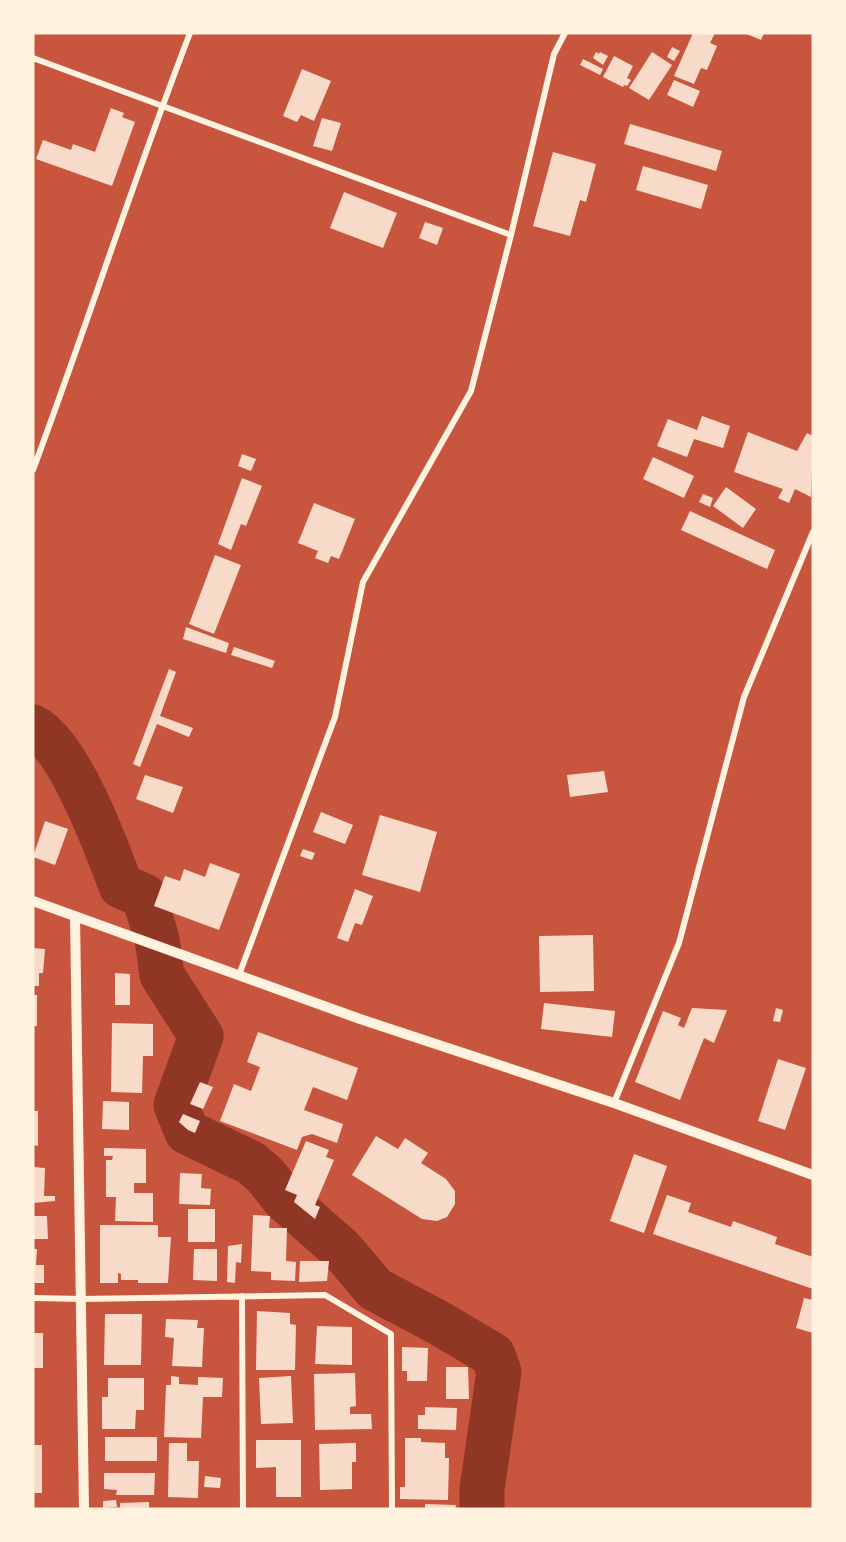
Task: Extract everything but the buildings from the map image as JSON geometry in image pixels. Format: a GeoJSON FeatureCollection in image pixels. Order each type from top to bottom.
{"type":"FeatureCollection","features":[{"type":"Feature","properties":{"kind":"street"},"geometry":{"type":"LineString","coordinates":[[33,470],[190,33]]}},
{"type":"Feature","properties":{"kind":"street"},"geometry":{"type":"LineString","coordinates":[[238,975],[335,717],[363,582],[471,391],[554,54],[565,33]]}},
{"type":"Feature","properties":{"kind":"street"},"geometry":{"type":"LineString","coordinates":[[33,58],[511,235]]}},
{"type":"Feature","properties":{"kind":"street"},"geometry":{"type":"LineString","coordinates":[[614,1103],[679,944],[744,697],[813,532]]}},
{"type":"Feature","properties":{"kind":"street"},"geometry":{"type":"LineString","coordinates":[[33,901],[371,1023],[614,1103],[813,1175]]}},
{"type":"Feature","properties":{"kind":"street"},"geometry":{"type":"LineString","coordinates":[[75,916],[84,1509]]}},
{"type":"Feature","properties":{"kind":"street"},"geometry":{"type":"LineString","coordinates":[[33,1298],[325,1295],[391,1334],[392,1509]]}},
{"type":"Feature","properties":{"kind":"street"},"geometry":{"type":"LineString","coordinates":[[242,1296],[243,1509]]}},
{"type":"Feature","properties":{"kind":"waterway"},"geometry":{"type":"LineString","coordinates":[[33,727],[47,737],[73,775],[121,886],[144,896],[157,939],[162,975],[201,1036],[176,1105],[187,1132],[251,1163],[265,1175],[284,1199],[342,1250],[375,1289],[493,1355],[499,1372],[482,1489],[482,1509]]}}]}
